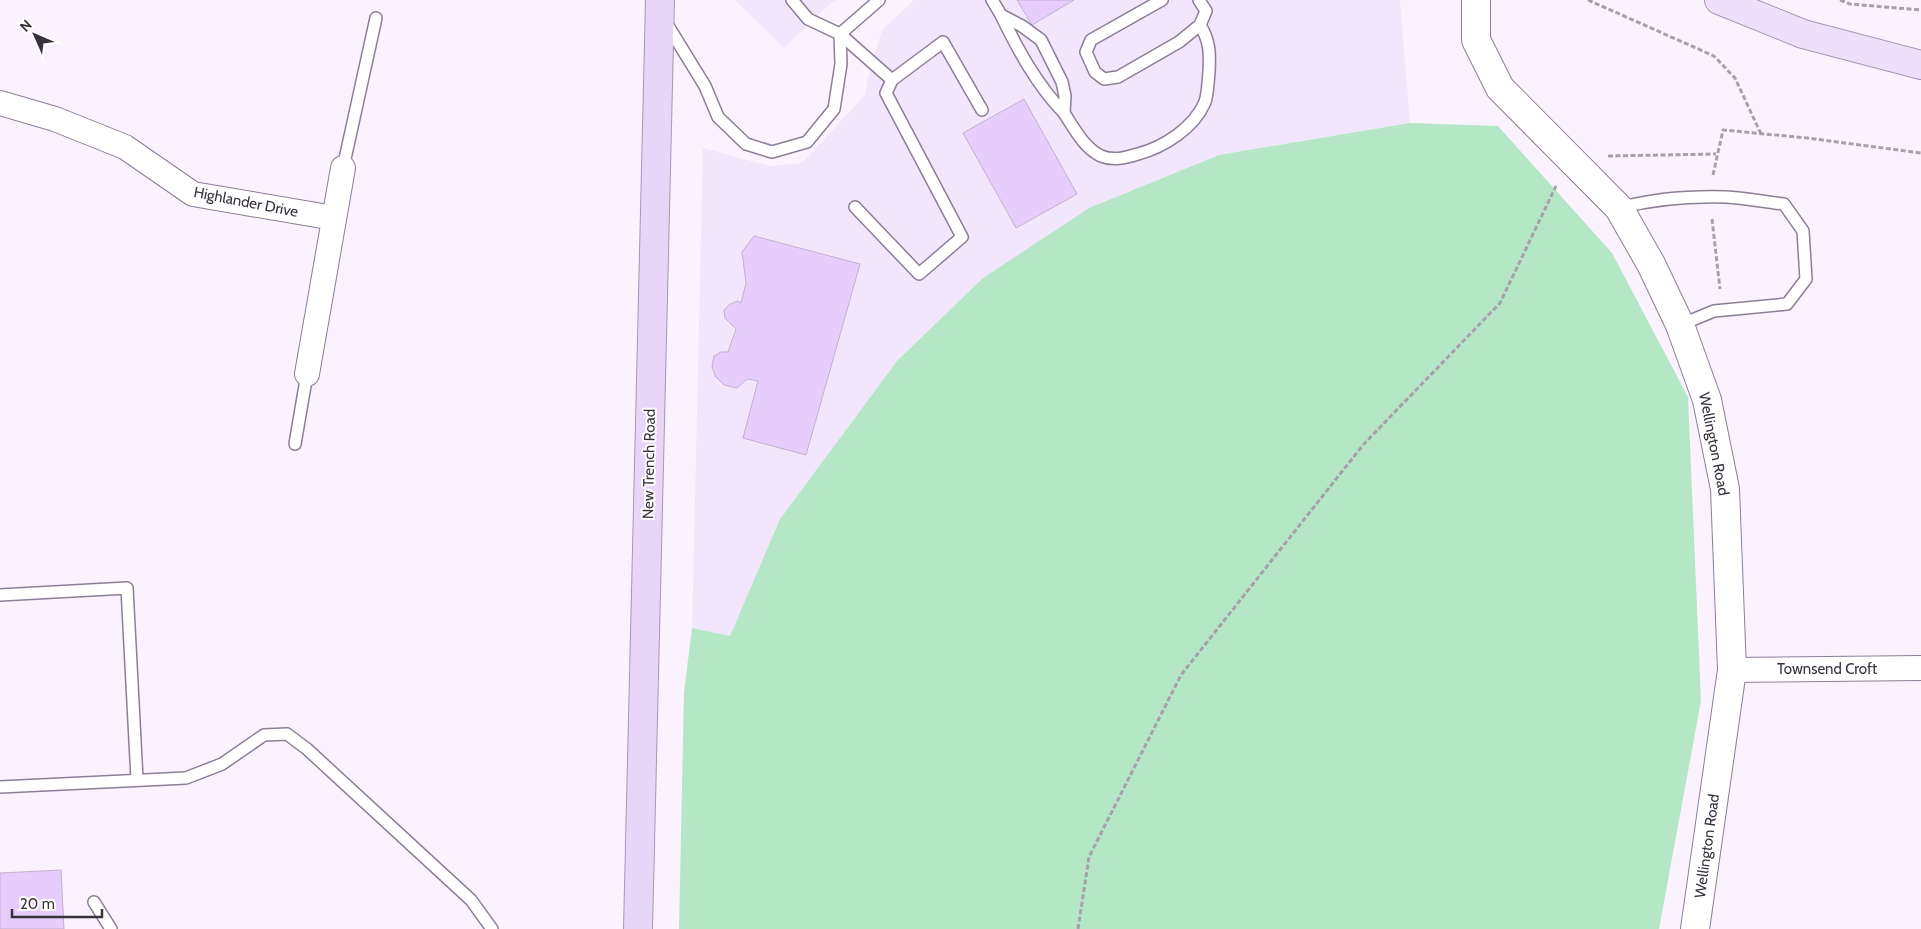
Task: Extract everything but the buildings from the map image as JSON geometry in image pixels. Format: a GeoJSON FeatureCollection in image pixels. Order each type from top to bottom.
{"type":"FeatureCollection","features":[{"type":"Feature","properties":{"kind":"highway","name":"New Trench Road"},"geometry":{"type":"LineString","coordinates":[[638,929],[660,6]]}},
{"type":"Feature","properties":{"kind":"main road"},"geometry":{"type":"LineString","coordinates":[[1719,0],[1803,34],[1921,66]]}},
{"type":"Feature","properties":{"kind":"street","name":"Wellington Road"},"geometry":{"type":"LineString","coordinates":[[1476,0],[1476,40],[1500,88],[1619,208],[1651,264],[1680,325],[1707,400],[1725,489],[1732,670],[1695,929]]}},
{"type":"Feature","properties":{"kind":"street","name":"Highlander Drive"},"geometry":{"type":"LineString","coordinates":[[0,103],[56,119],[125,147],[193,194],[334,218]]}},
{"type":"Feature","properties":{"kind":"street"},"geometry":{"type":"LineString","coordinates":[[307,374],[343,168]]}},
{"type":"Feature","properties":{"kind":"street","name":"Townsend Croft"},"geometry":{"type":"LineString","coordinates":[[1732,670],[1921,668]]}},
{"type":"Feature","properties":{"kind":"lane"},"geometry":{"type":"LineString","coordinates":[[792,0],[808,18],[840,34],[892,80]]}},
{"type":"Feature","properties":{"kind":"lane"},"geometry":{"type":"LineString","coordinates":[[840,34],[879,0]]}},
{"type":"Feature","properties":{"kind":"lane"},"geometry":{"type":"LineString","coordinates":[[992,0],[1031,69],[1087,146],[1101,156],[1118,159],[1154,148],[1190,124],[1199,114],[1206,100],[1210,44],[1200,25]]}},
{"type":"Feature","properties":{"kind":"lane"},"geometry":{"type":"LineString","coordinates":[[1162,0],[1091,40],[1086,52],[1095,72],[1104,79],[1118,77],[1179,42],[1200,25],[1213,0]]}},
{"type":"Feature","properties":{"kind":"lane"},"geometry":{"type":"LineString","coordinates":[[1198,0],[1206,11]]}},
{"type":"Feature","properties":{"kind":"lane"},"geometry":{"type":"LineString","coordinates":[[660,6],[705,86],[718,117],[746,144],[772,152],[807,142],[834,109],[841,64],[840,34]]}},
{"type":"Feature","properties":{"kind":"lane"},"geometry":{"type":"LineString","coordinates":[[1001,15],[1022,26],[1041,40],[1062,82],[1066,96],[1064,113]]}},
{"type":"Feature","properties":{"kind":"lane"},"geometry":{"type":"LineString","coordinates":[[343,168],[376,18]]}},
{"type":"Feature","properties":{"kind":"lane"},"geometry":{"type":"LineString","coordinates":[[855,207],[919,274],[962,236],[886,93],[892,80],[943,42],[982,110]]}},
{"type":"Feature","properties":{"kind":"lane"},"geometry":{"type":"LineString","coordinates":[[1619,208],[1648,200],[1727,197],[1784,204],[1803,231],[1806,279],[1787,304],[1714,311],[1680,325]]}},
{"type":"Feature","properties":{"kind":"lane"},"geometry":{"type":"LineString","coordinates":[[295,444],[307,374]]}},
{"type":"Feature","properties":{"kind":"lane"},"geometry":{"type":"LineString","coordinates":[[0,595],[127,588],[138,779]]}},
{"type":"Feature","properties":{"kind":"lane"},"geometry":{"type":"LineString","coordinates":[[0,787],[186,778],[222,764],[264,735],[287,734],[306,749],[471,900],[492,929]]}},
{"type":"Feature","properties":{"kind":"lane"},"geometry":{"type":"LineString","coordinates":[[94,902],[111,929]]}},
{"type":"Feature","properties":{"kind":"path"},"geometry":{"type":"LineString","coordinates":[[1588,0],[1714,56],[1735,78],[1762,135]]}},
{"type":"Feature","properties":{"kind":"path"},"geometry":{"type":"LineString","coordinates":[[1840,0],[1850,4],[1921,10]]}},
{"type":"Feature","properties":{"kind":"path"},"geometry":{"type":"LineString","coordinates":[[1078,929],[1089,856],[1181,675],[1363,444],[1500,303],[1570,157],[1716,154],[1723,130],[1807,138],[1921,153]]}},
{"type":"Feature","properties":{"kind":"path"},"geometry":{"type":"LineString","coordinates":[[1709,198],[1723,310]]}},
{"type":"Feature","properties":{"kind":"shaded area"},"geometry":{"type":"Polygon","coordinates":[[[735,0],[837,0],[830,4],[784,48],[735,0]]]}},
{"type":"Feature","properties":{"kind":"shaded area"},"geometry":{"type":"Polygon","coordinates":[[[914,0],[1400,0],[1410,123],[1219,155],[1089,208],[983,278],[897,361],[780,519],[730,637],[692,628],[703,148],[770,166],[802,163],[865,95],[882,30],[914,0]]]}},
{"type":"Feature","properties":{"kind":"green space"},"geometry":{"type":"Polygon","coordinates":[[[1410,123],[1498,126],[1612,253],[1688,397],[1701,701],[1659,929],[679,929],[684,692],[692,628],[730,636],[780,519],[897,361],[983,278],[1089,208],[1219,155],[1410,123]]]}}]}
